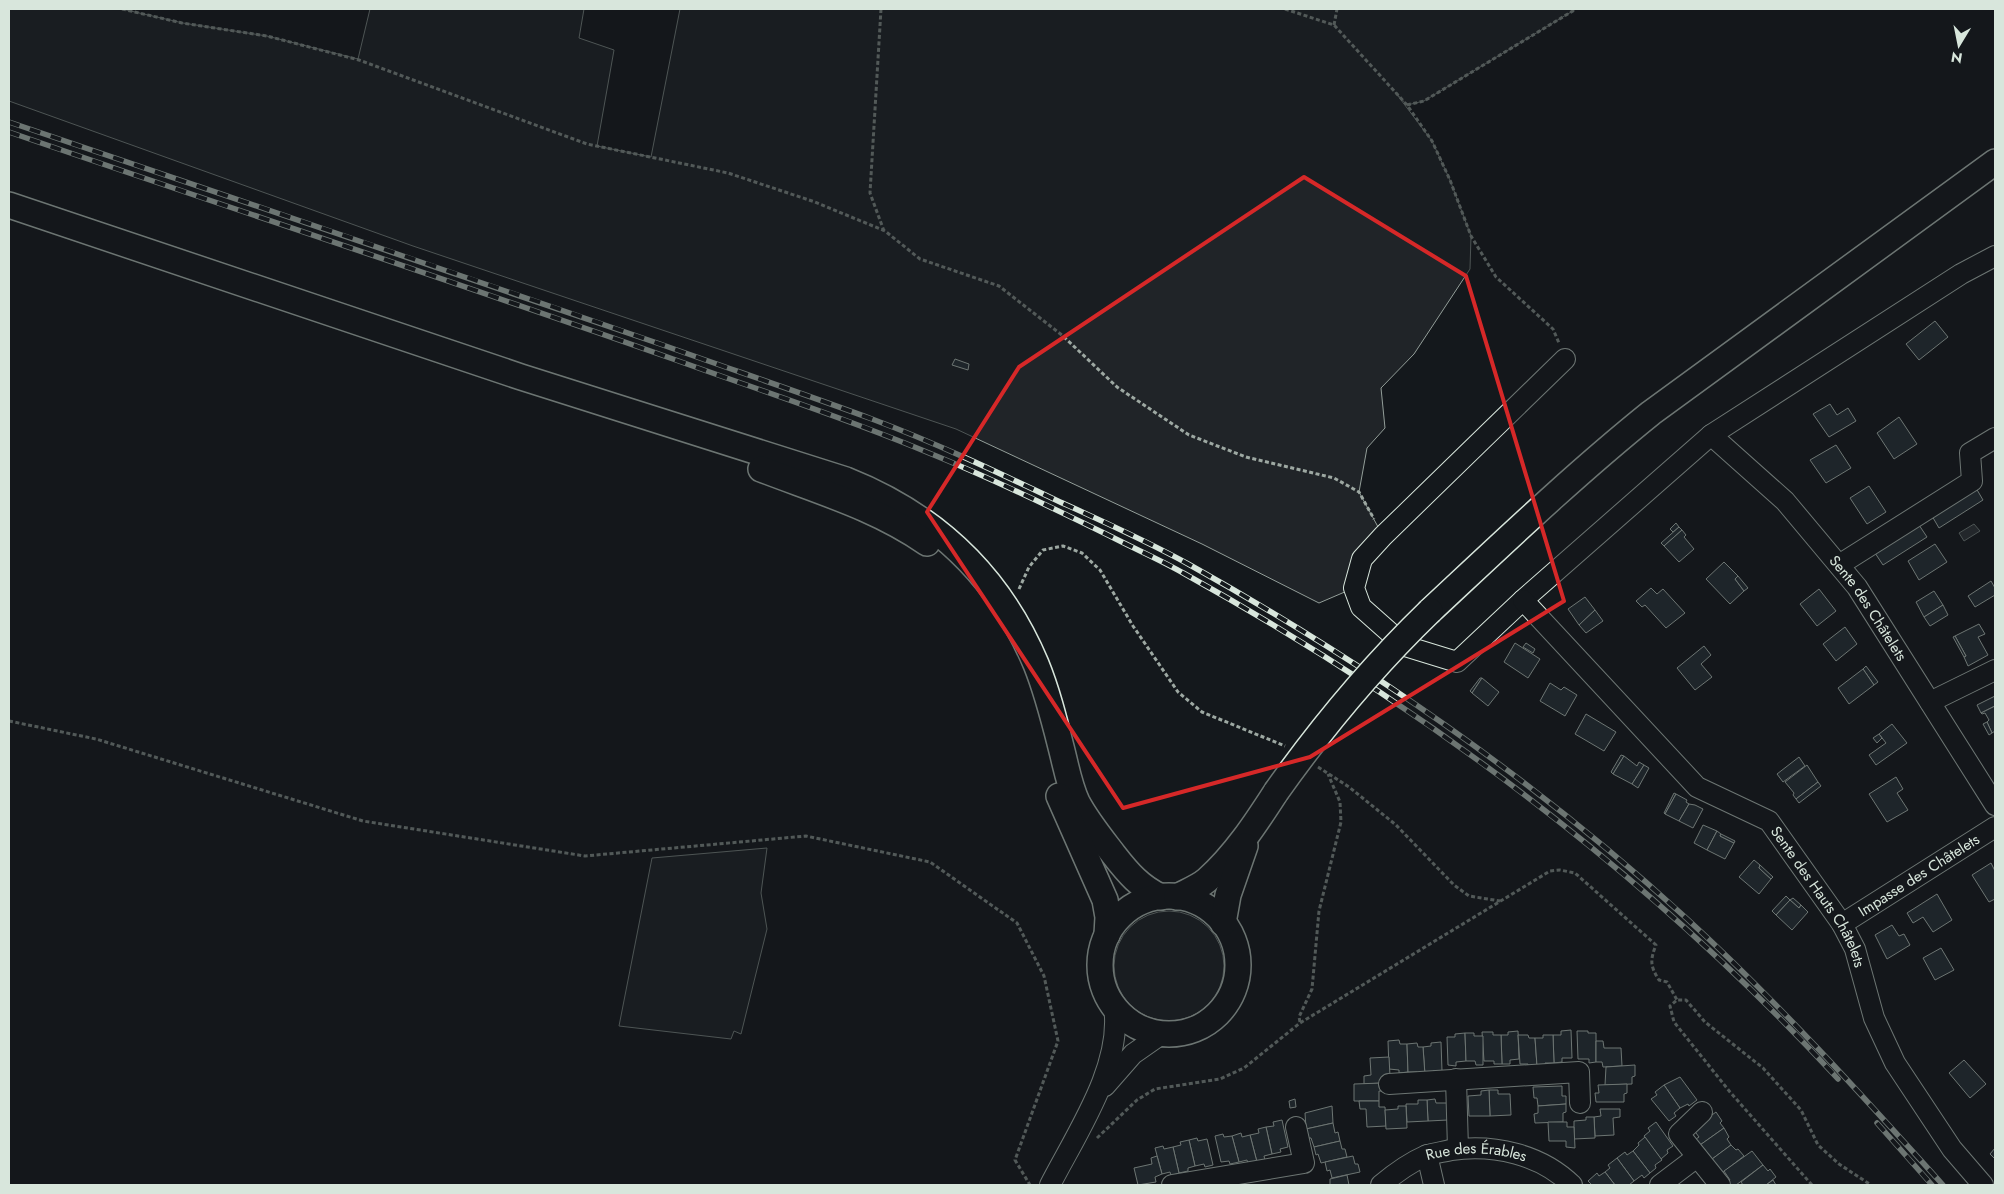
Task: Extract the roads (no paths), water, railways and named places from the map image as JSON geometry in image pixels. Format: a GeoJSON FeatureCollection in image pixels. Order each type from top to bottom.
{"type":"FeatureCollection","features":[{"type":"Feature","properties":{"kind":"main road"},"geometry":{"type":"LineString","coordinates":[[1107,935],[1118,920],[1131,908],[1143,902],[1169,897],[1206,881],[1252,830],[1276,792],[1312,744],[1384,656],[1529,518],[1652,413],[1995,162]]}},
{"type":"Feature","properties":{"kind":"main road"},"geometry":{"type":"LineString","coordinates":[[9,204],[521,377],[846,480],[884,496],[905,508],[934,529],[964,556],[1000,598],[1021,633],[1042,681],[1056,726],[1069,780],[1077,801],[1131,878],[1144,888],[1169,897],[1202,905],[1223,923],[1232,938],[1237,956],[1236,980],[1229,998],[1218,1013],[1204,1024],[1181,1033],[1163,1033],[1146,1030],[1135,1025],[1114,1007],[1104,989],[1100,969],[1102,949],[1107,935],[1108,917],[1105,900],[1061,801],[1034,704],[1015,652],[986,602],[974,586],[947,559],[916,535],[869,510],[521,377]]}},
{"type":"Feature","properties":{"kind":"main road"},"geometry":{"type":"LineString","coordinates":[[1223,923],[1231,886],[1252,830]]}},
{"type":"Feature","properties":{"kind":"street"},"geometry":{"type":"LineString","coordinates":[[1565,359],[1383,536],[1362,559],[1354,588],[1361,607],[1405,646],[1457,662],[1710,435],[1961,274],[1995,256]]}},
{"type":"Feature","properties":{"kind":"street","name":"Sente des Châtelets"},"geometry":{"type":"LineString","coordinates":[[1710,435],[1785,501],[1857,587],[1995,805]]}},
{"type":"Feature","properties":{"kind":"street"},"geometry":{"type":"LineString","coordinates":[[1839,565],[1972,481],[1970,453],[1993,446]]}},
{"type":"Feature","properties":{"kind":"street","name":"Sente des Hauts Châtelets"},"geometry":{"type":"LineString","coordinates":[[1524,600],[1698,786],[1769,821],[1842,924],[1854,949],[1874,1018],[1895,1063],[1952,1149],[1983,1185]]}},
{"type":"Feature","properties":{"kind":"street"},"geometry":{"type":"LineString","coordinates":[[1930,702],[1995,670]]}},
{"type":"Feature","properties":{"kind":"street","name":"Impasse des Châtelets"},"geometry":{"type":"LineString","coordinates":[[1842,924],[1995,827]]}},
{"type":"Feature","properties":{"kind":"street"},"geometry":{"type":"LineString","coordinates":[[1050,1185],[1090,1108],[1104,1075],[1116,1024],[1114,1007]]}},
{"type":"Feature","properties":{"kind":"street"},"geometry":{"type":"LineString","coordinates":[[1090,1108],[1133,1054],[1163,1033]]}},
{"type":"Feature","properties":{"kind":"street"},"geometry":{"type":"LineString","coordinates":[[1389,1084],[1579,1072],[1580,1103]]}},
{"type":"Feature","properties":{"kind":"street"},"geometry":{"type":"LineString","coordinates":[[1456,1079],[1458,1149]]}},
{"type":"Feature","properties":{"kind":"street"},"geometry":{"type":"LineString","coordinates":[[1702,1112],[1678,1134],[1720,1185]]}},
{"type":"Feature","properties":{"kind":"street"},"geometry":{"type":"LineString","coordinates":[[1172,1185],[1237,1180],[1304,1163],[1296,1127]]}},
{"type":"Feature","properties":{"kind":"street","name":"Rue des Érables"},"geometry":{"type":"LineString","coordinates":[[1381,1185],[1406,1166],[1427,1155],[1458,1149],[1486,1148],[1512,1152],[1548,1167],[1572,1185]]}},
{"type":"Feature","properties":{"kind":"street"},"geometry":{"type":"LineString","coordinates":[[1427,1155],[1434,1185]]}},
{"type":"Feature","properties":{"kind":"street"},"geometry":{"type":"LineString","coordinates":[[1660,1185],[1697,1157]]}},
{"type":"Feature","properties":{"kind":"railway"},"geometry":{"type":"LineString","coordinates":[[9,122],[497,288],[872,419],[989,469],[1190,565],[1321,642],[1385,684],[1448,727],[1569,818],[1685,917],[1752,981],[1849,1082],[1943,1185]]}},
{"type":"Feature","properties":{"kind":"railway"},"geometry":{"type":"LineString","coordinates":[[9,132],[508,301],[802,404],[898,440],[998,483],[1167,564],[1275,626],[1362,681],[1448,739],[1532,801],[1613,865],[1691,933],[1766,1005],[1838,1079]]}},
{"type":"Feature","properties":{"kind":"railway"},"geometry":{"type":"LineString","coordinates":[[1877,1123],[1932,1185]]}}]}
